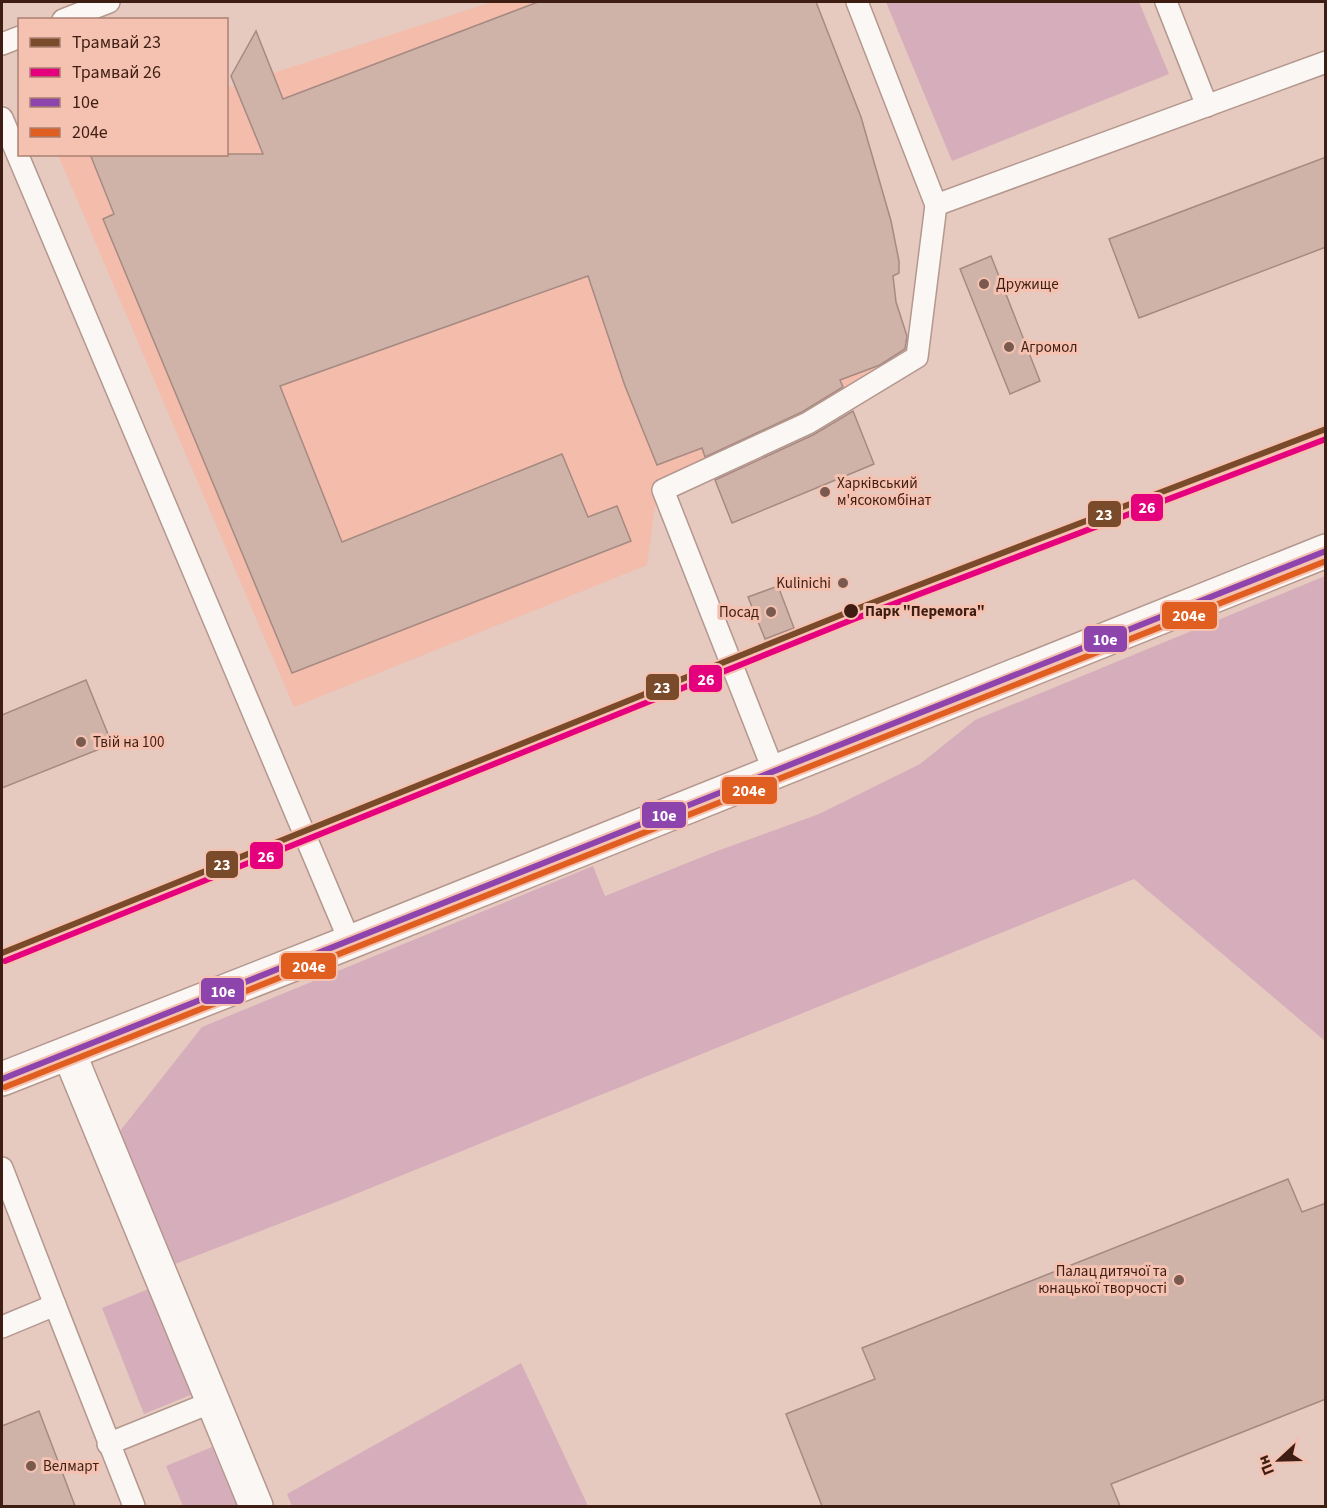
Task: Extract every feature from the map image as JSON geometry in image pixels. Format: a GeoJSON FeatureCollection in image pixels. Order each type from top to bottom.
{"type":"FeatureCollection","features":[{"type":"Feature","properties":{"kind":"main road"},"geometry":{"type":"LineString","coordinates":[[2,1079],[1326,551]]}},
{"type":"Feature","properties":{"kind":"main road"},"geometry":{"type":"LineString","coordinates":[[69,1053],[256,1506]]}},
{"type":"Feature","properties":{"kind":"lane"},"geometry":{"type":"LineString","coordinates":[[68,18],[109,2]]}},
{"type":"Feature","properties":{"kind":"lane"},"geometry":{"type":"LineString","coordinates":[[774,772],[663,490],[808,423],[917,357],[936,205],[857,2]]}},
{"type":"Feature","properties":{"kind":"lane"},"geometry":{"type":"LineString","coordinates":[[1166,2],[1207,106]]}},
{"type":"Feature","properties":{"kind":"lane"},"geometry":{"type":"LineString","coordinates":[[2,44],[18,38]]}},
{"type":"Feature","properties":{"kind":"lane"},"geometry":{"type":"LineString","coordinates":[[936,205],[1326,62]]}},
{"type":"Feature","properties":{"kind":"lane"},"geometry":{"type":"LineString","coordinates":[[2,118],[18,156]]}},
{"type":"Feature","properties":{"kind":"lane"},"geometry":{"type":"LineString","coordinates":[[18,156],[350,942]]}},
{"type":"Feature","properties":{"kind":"lane"},"geometry":{"type":"LineString","coordinates":[[2,1168],[134,1506]]}},
{"type":"Feature","properties":{"kind":"lane"},"geometry":{"type":"LineString","coordinates":[[2,1327],[55,1305]]}},
{"type":"Feature","properties":{"kind":"lane"},"geometry":{"type":"LineString","coordinates":[[108,1444],[212,1402]]}},
{"type":"Feature","properties":{"kind":"shaded area"},"geometry":{"type":"Polygon","coordinates":[[[492,2],[752,2],[886,389],[655,506],[647,565],[294,707],[58,156],[228,156],[228,88],[492,2]]]}},
{"type":"Feature","properties":{"kind":"shaded area"},"geometry":{"type":"Polygon","coordinates":[[[886,2],[1139,2],[1169,74],[952,161],[886,2]]]}},
{"type":"Feature","properties":{"kind":"shaded area"},"geometry":{"type":"Polygon","coordinates":[[[1325,576],[1325,1041],[1134,879],[336,1202],[175,1264],[120,1131],[202,1027],[593,866],[605,896],[717,851],[819,814],[920,764],[975,720],[1325,576]]]}},
{"type":"Feature","properties":{"kind":"shaded area"},"geometry":{"type":"Polygon","coordinates":[[[151,1288],[193,1394],[144,1414],[102,1308],[151,1288]]]}},
{"type":"Feature","properties":{"kind":"shaded area"},"geometry":{"type":"Polygon","coordinates":[[[521,1363],[588,1506],[292,1506],[287,1494],[521,1363]]]}},
{"type":"Feature","properties":{"kind":"shaded area"},"geometry":{"type":"Polygon","coordinates":[[[212,1447],[237,1506],[183,1506],[166,1466],[212,1447]]]}},
{"type":"Feature","properties":{"kind":"building"},"geometry":{"type":"Polygon","coordinates":[[[538,2],[816,2],[861,117],[891,221],[899,261],[899,273],[893,276],[896,302],[907,336],[905,349],[880,365],[840,380],[843,387],[802,412],[705,457],[702,448],[657,465],[625,386],[588,276],[280,386],[342,542],[562,454],[588,517],[617,506],[631,541],[292,673],[103,219],[114,214],[91,156],[263,154],[231,76],[256,31],[283,99],[538,2]]]}},
{"type":"Feature","properties":{"kind":"building"},"geometry":{"type":"Polygon","coordinates":[[[1326,157],[1326,247],[1139,318],[1109,239],[1326,157]]]}},
{"type":"Feature","properties":{"kind":"building","name":"Агромол"},"geometry":{"type":"Polygon","coordinates":[[[991,256],[1040,381],[1010,394],[960,269],[991,256]]]}},
{"type":"Feature","properties":{"kind":"building"},"geometry":{"type":"Polygon","coordinates":[[[853,411],[874,464],[732,523],[715,480],[813,435],[853,411]]]}},
{"type":"Feature","properties":{"kind":"building","name":"Посад"},"geometry":{"type":"Polygon","coordinates":[[[778,586],[794,628],[765,639],[748,597],[778,586]]]}},
{"type":"Feature","properties":{"kind":"building"},"geometry":{"type":"Polygon","coordinates":[[[86,680],[112,744],[2,788],[2,715],[86,680]]]}},
{"type":"Feature","properties":{"kind":"building","name":"Палац дитячої та юнацької творчості"},"geometry":{"type":"Polygon","coordinates":[[[1288,1179],[1302,1212],[1326,1203],[1326,1399],[1111,1484],[1120,1506],[822,1506],[786,1414],[875,1379],[862,1348],[1288,1179]]]}},
{"type":"Feature","properties":{"kind":"building","name":"Велмарт"},"geometry":{"type":"Polygon","coordinates":[[[39,1411],[75,1506],[2,1506],[2,1426],[39,1411]]]}},
{"type":"Feature","properties":{"kind":"tram line","name":"23"},"geometry":{"type":"LineString","coordinates":[[2,953],[851,611],[1326,429]]}},
{"type":"Feature","properties":{"kind":"tram line","name":"26"},"geometry":{"type":"LineString","coordinates":[[5,961],[854,619],[1326,439]]}},
{"type":"Feature","properties":{"kind":"transit line","name":"10е"},"geometry":{"type":"LineString","coordinates":[[2,1079],[1326,551]]}},
{"type":"Feature","properties":{"kind":"transit line","name":"204е"},"geometry":{"type":"LineString","coordinates":[[5,1087],[1326,561]]}},
{"type":"Feature","properties":{"kind":"place","name":"Дружище"},"geometry":{"type":"Point","coordinates":[984,284]}},
{"type":"Feature","properties":{"kind":"place","name":"Агромол"},"geometry":{"type":"Point","coordinates":[1009,347]}},
{"type":"Feature","properties":{"kind":"place","name":"Харківський м'ясокомбінат"},"geometry":{"type":"Point","coordinates":[825,492]}},
{"type":"Feature","properties":{"kind":"place","name":"Kulinichi"},"geometry":{"type":"Point","coordinates":[843,583]}},
{"type":"Feature","properties":{"kind":"place","name":"Парк \"Перемога\""},"geometry":{"type":"Point","coordinates":[851,611]}},
{"type":"Feature","properties":{"kind":"place","name":"Посад"},"geometry":{"type":"Point","coordinates":[771,612]}},
{"type":"Feature","properties":{"kind":"place","name":"Твій на 100"},"geometry":{"type":"Point","coordinates":[81,742]}},
{"type":"Feature","properties":{"kind":"place","name":"Палац дитячої та юнацької творчості"},"geometry":{"type":"Point","coordinates":[1179,1280]}},
{"type":"Feature","properties":{"kind":"place","name":"Велмарт"},"geometry":{"type":"Point","coordinates":[31,1466]}}]}
